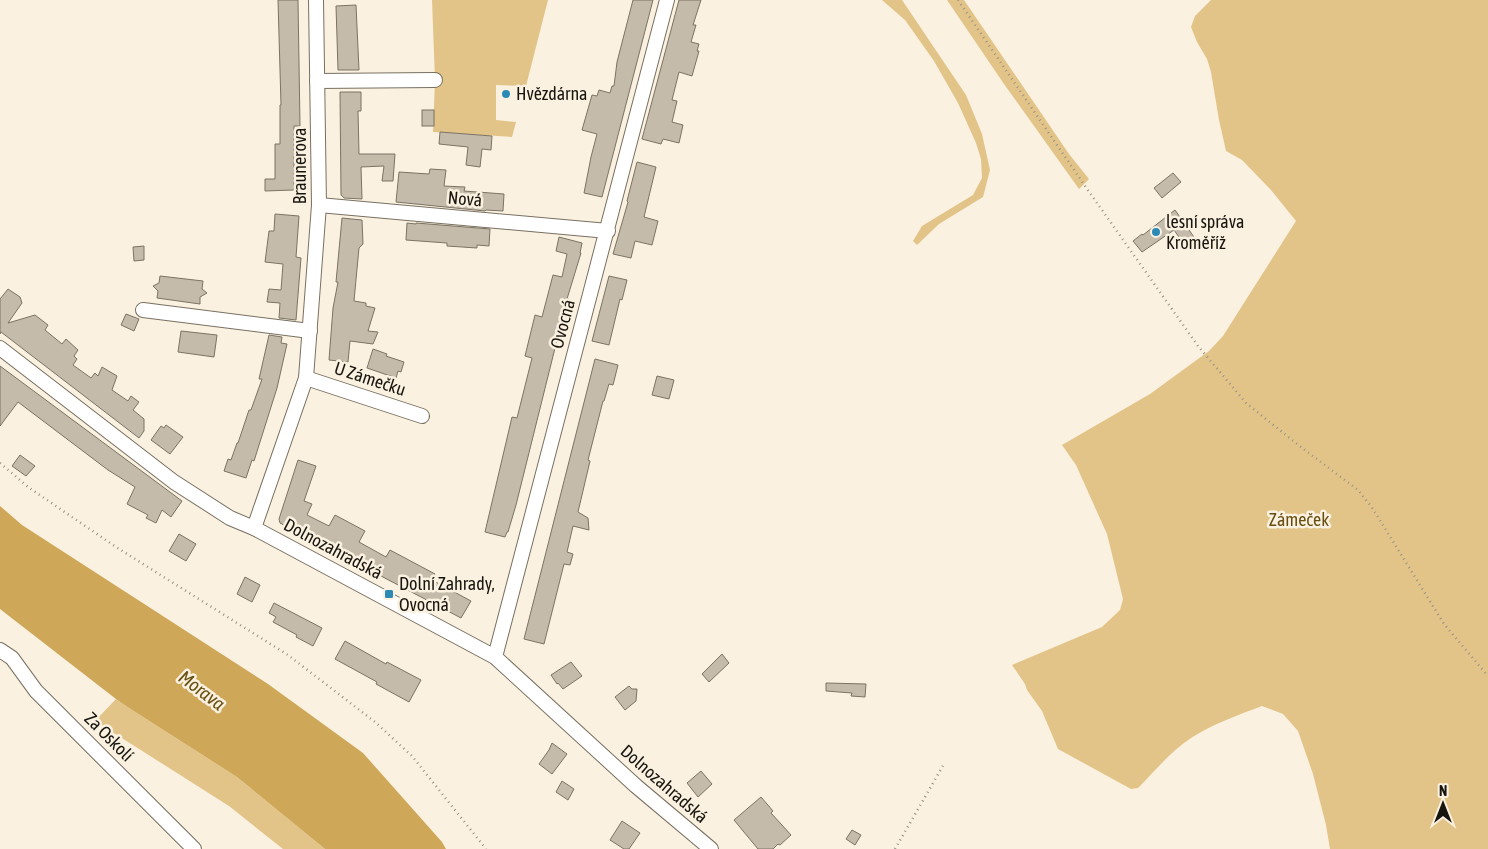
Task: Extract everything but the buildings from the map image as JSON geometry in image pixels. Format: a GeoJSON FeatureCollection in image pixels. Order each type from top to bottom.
{"type":"FeatureCollection","features":[{"type":"Feature","properties":{"kind":"street","name":"Braunerova"},"geometry":{"type":"LineString","coordinates":[[254,528],[306,378],[319,205],[316,0]]}},
{"type":"Feature","properties":{"kind":"street","name":"Ovocná"},"geometry":{"type":"LineString","coordinates":[[495,657],[668,0]]}},
{"type":"Feature","properties":{"kind":"street"},"geometry":{"type":"LineString","coordinates":[[317,81],[435,80]]}},
{"type":"Feature","properties":{"kind":"street","name":"Nová"},"geometry":{"type":"LineString","coordinates":[[319,205],[608,231]]}},
{"type":"Feature","properties":{"kind":"street"},"geometry":{"type":"LineString","coordinates":[[143,310],[310,331]]}},
{"type":"Feature","properties":{"kind":"street","name":"Dolnozahradská"},"geometry":{"type":"LineString","coordinates":[[0,348],[174,482],[230,518],[254,528],[495,657],[636,786],[711,849]]}},
{"type":"Feature","properties":{"kind":"street","name":"U Zámečku"},"geometry":{"type":"LineString","coordinates":[[306,378],[422,416]]}},
{"type":"Feature","properties":{"kind":"street","name":"Za Oskolí"},"geometry":{"type":"LineString","coordinates":[[0,650],[12,658],[36,691],[194,849]]}},
{"type":"Feature","properties":{"kind":"path"},"geometry":{"type":"LineString","coordinates":[[958,0],[1198,346],[1246,403],[1358,490],[1373,509],[1444,624],[1488,676]]}},
{"type":"Feature","properties":{"kind":"path"},"geometry":{"type":"LineString","coordinates":[[0,463],[28,487],[116,547],[288,656],[375,722],[412,756],[486,849]]}},
{"type":"Feature","properties":{"kind":"path"},"geometry":{"type":"LineString","coordinates":[[895,849],[944,764]]}},
{"type":"Feature","properties":{"kind":"green space"},"geometry":{"type":"Polygon","coordinates":[[[432,0],[548,0],[526,86],[496,85],[496,120],[516,122],[512,137],[433,132],[435,80],[432,0]]]}},
{"type":"Feature","properties":{"kind":"green space"},"geometry":{"type":"Polygon","coordinates":[[[882,0],[902,0],[966,95],[982,134],[990,170],[983,197],[939,224],[917,245],[913,241],[922,226],[973,195],[982,178],[981,159],[958,103],[934,61],[905,20],[882,0]]]}},
{"type":"Feature","properties":{"kind":"green space"},"geometry":{"type":"Polygon","coordinates":[[[947,0],[964,0],[1069,154],[1089,179],[1079,189],[1004,84],[947,0]]]}},
{"type":"Feature","properties":{"kind":"green space","name":"Zámeček"},"geometry":{"type":"Polygon","coordinates":[[[1211,0],[1488,0],[1488,849],[1330,849],[1313,774],[1298,731],[1283,714],[1262,706],[1217,724],[1191,738],[1170,755],[1138,788],[1131,789],[1058,749],[1042,711],[1012,665],[1102,627],[1120,610],[1123,599],[1107,534],[1076,465],[1062,445],[1150,394],[1209,351],[1223,336],[1296,221],[1271,190],[1242,160],[1226,151],[1211,72],[1207,59],[1191,27],[1195,16],[1211,0]]]}},
{"type":"Feature","properties":{"kind":"green space"},"geometry":{"type":"Polygon","coordinates":[[[116,699],[237,777],[325,849],[283,849],[229,806],[95,721],[116,699]]]}},
{"type":"Feature","properties":{"kind":"water","name":"Morava"},"geometry":{"type":"Polygon","coordinates":[[[0,506],[22,525],[268,684],[363,753],[442,842],[446,849],[325,849],[237,777],[116,699],[0,609],[0,506]]]}},
{"type":"Feature","properties":{"kind":"place","name":"Hvězdárna"},"geometry":{"type":"Point","coordinates":[506,94]}},
{"type":"Feature","properties":{"kind":"place","name":"lesní správa Kroměříž"},"geometry":{"type":"Point","coordinates":[1156,232]}},
{"type":"Feature","properties":{"kind":"place","name":"Dolní Zahrady, Ovocná"},"geometry":{"type":"Point","coordinates":[389,594]}}]}
